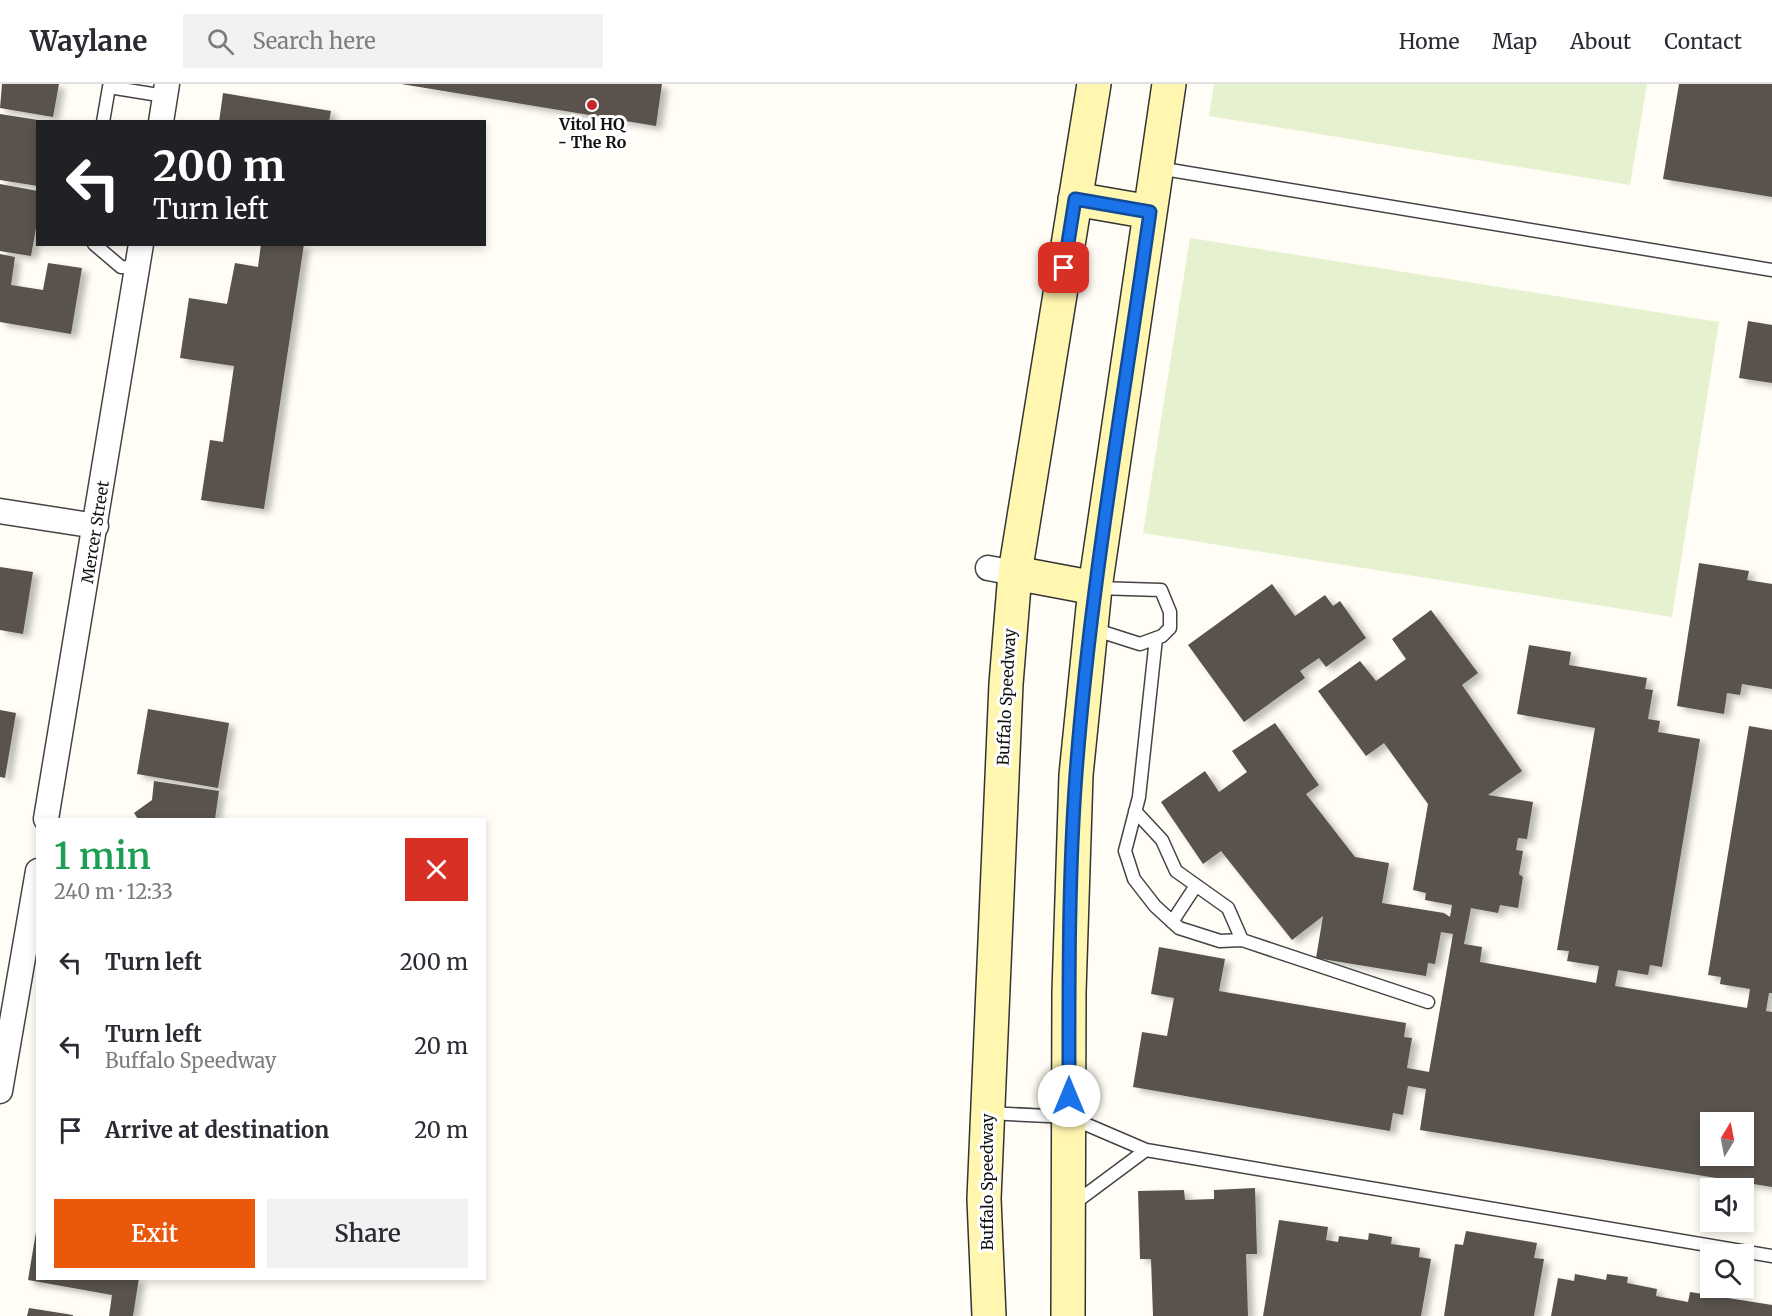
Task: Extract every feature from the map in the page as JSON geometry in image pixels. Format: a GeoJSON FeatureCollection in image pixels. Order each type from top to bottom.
{"type":"FeatureCollection","features":[{"type":"Feature","properties":{"kind":"main road","name":"Buffalo Speedway"},"geometry":{"type":"LineString","coordinates":[[989,1316],[984,1199],[1005,696],[1002,571],[1075,199],[1094,84]]}},
{"type":"Feature","properties":{"kind":"main road"},"geometry":{"type":"LineString","coordinates":[[1068,1316],[1069,992],[1076,775],[1095,588],[1169,84]]}},
{"type":"Feature","properties":{"kind":"main road"},"geometry":{"type":"LineString","coordinates":[[1075,199],[1150,212]]}},
{"type":"Feature","properties":{"kind":"main road"},"geometry":{"type":"LineString","coordinates":[[1002,571],[1095,588]]}},
{"type":"Feature","properties":{"kind":"street"},"geometry":{"type":"LineString","coordinates":[[161,120],[166,90]]}},
{"type":"Feature","properties":{"kind":"street","name":"Mercer Street"},"geometry":{"type":"LineString","coordinates":[[46,818],[140,256]]}},
{"type":"Feature","properties":{"kind":"street"},"geometry":{"type":"LineString","coordinates":[[0,511],[96,526]]}},
{"type":"Feature","properties":{"kind":"street"},"geometry":{"type":"LineString","coordinates":[[0,1091],[36,883]]}},
{"type":"Feature","properties":{"kind":"lane"},"geometry":{"type":"LineString","coordinates":[[103,120],[109,87],[166,90]]}},
{"type":"Feature","properties":{"kind":"lane"},"geometry":{"type":"LineString","coordinates":[[1156,168],[1772,270]]}},
{"type":"Feature","properties":{"kind":"lane"},"geometry":{"type":"LineString","coordinates":[[96,246],[121,267],[140,256]]}},
{"type":"Feature","properties":{"kind":"lane"},"geometry":{"type":"LineString","coordinates":[[1092,629],[1140,644],[1156,638],[1170,628],[1170,612],[1161,590],[1095,588]]}},
{"type":"Feature","properties":{"kind":"lane"},"geometry":{"type":"LineString","coordinates":[[1156,638],[1135,811],[1125,851],[1134,879],[1155,906],[1179,928],[1220,941],[1242,940],[1428,1002]]}},
{"type":"Feature","properties":{"kind":"lane"},"geometry":{"type":"LineString","coordinates":[[1135,811],[1162,840],[1176,872],[1228,909],[1242,940]]}},
{"type":"Feature","properties":{"kind":"lane"},"geometry":{"type":"LineString","coordinates":[[1172,922],[1195,887]]}},
{"type":"Feature","properties":{"kind":"lane"},"geometry":{"type":"LineString","coordinates":[[987,1113],[1069,1117],[1146,1150],[1772,1256]]}},
{"type":"Feature","properties":{"kind":"lane"},"geometry":{"type":"LineString","coordinates":[[1068,1208],[1146,1150]]}},
{"type":"Feature","properties":{"kind":"green space"},"geometry":{"type":"Polygon","coordinates":[[[1214,84],[1647,84],[1630,185],[1209,116],[1214,84]]]}},
{"type":"Feature","properties":{"kind":"green space"},"geometry":{"type":"Polygon","coordinates":[[[1190,238],[1719,322],[1672,617],[1143,533],[1190,238]]]}},
{"type":"Feature","properties":{"kind":"building"},"geometry":{"type":"Polygon","coordinates":[[[2,84],[59,84],[53,117],[0,108],[2,84]]]}},
{"type":"Feature","properties":{"kind":"building","name":"Vitol HQ - The Ro"},"geometry":{"type":"Polygon","coordinates":[[[401,84],[662,84],[656,126],[401,84]]]}},
{"type":"Feature","properties":{"kind":"building"},"geometry":{"type":"Polygon","coordinates":[[[1679,84],[1772,84],[1772,197],[1663,179],[1679,84]]]}},
{"type":"Feature","properties":{"kind":"building"},"geometry":{"type":"Polygon","coordinates":[[[223,93],[331,111],[329,120],[219,120],[223,93]]]}},
{"type":"Feature","properties":{"kind":"building"},"geometry":{"type":"Polygon","coordinates":[[[0,114],[38,120],[36,120],[36,186],[0,180],[0,114]]]}},
{"type":"Feature","properties":{"kind":"building"},"geometry":{"type":"Polygon","coordinates":[[[0,184],[36,191],[36,228],[31,256],[0,251],[0,184]]]}},
{"type":"Feature","properties":{"kind":"building"},"geometry":{"type":"Polygon","coordinates":[[[261,246],[304,246],[264,509],[201,500],[210,440],[223,442],[234,366],[180,358],[189,298],[227,304],[235,263],[258,267],[261,246]]]}},
{"type":"Feature","properties":{"kind":"building"},"geometry":{"type":"Polygon","coordinates":[[[0,254],[15,257],[11,285],[43,290],[48,263],[82,268],[71,334],[0,322],[0,254]]]}},
{"type":"Feature","properties":{"kind":"building"},"geometry":{"type":"Polygon","coordinates":[[[1748,321],[1772,325],[1772,383],[1739,378],[1748,321]]]}},
{"type":"Feature","properties":{"kind":"building"},"geometry":{"type":"Polygon","coordinates":[[[1699,563],[1749,571],[1747,580],[1772,584],[1772,689],[1742,684],[1740,695],[1727,693],[1724,714],[1677,706],[1699,563]]]}},
{"type":"Feature","properties":{"kind":"building"},"geometry":{"type":"Polygon","coordinates":[[[0,567],[33,572],[23,634],[0,630],[0,567]]]}},
{"type":"Feature","properties":{"kind":"building"},"geometry":{"type":"Polygon","coordinates":[[[1272,584],[1295,616],[1325,595],[1333,606],[1340,601],[1366,638],[1326,667],[1319,658],[1300,671],[1305,678],[1244,722],[1188,645],[1272,584]]]}},
{"type":"Feature","properties":{"kind":"building"},"geometry":{"type":"Polygon","coordinates":[[[1431,610],[1478,673],[1462,685],[1522,771],[1488,795],[1533,802],[1527,839],[1518,838],[1516,850],[1523,851],[1519,874],[1523,877],[1518,908],[1500,905],[1498,913],[1471,908],[1464,944],[1482,947],[1480,962],[1596,983],[1599,966],[1567,961],[1569,951],[1557,950],[1595,728],[1517,714],[1529,645],[1571,652],[1569,665],[1647,678],[1645,689],[1653,690],[1648,719],[1660,721],[1658,732],[1700,739],[1662,967],[1650,965],[1648,975],[1618,970],[1615,986],[1747,1008],[1750,989],[1720,984],[1721,977],[1708,975],[1749,726],[1772,730],[1772,993],[1769,993],[1766,1011],[1772,1012],[1772,1187],[1754,1184],[1754,1178],[1716,1178],[1420,1130],[1426,1089],[1408,1086],[1403,1115],[1393,1113],[1390,1131],[1133,1087],[1142,1032],[1167,1036],[1174,998],[1151,994],[1159,947],[1225,959],[1219,991],[1406,1023],[1404,1037],[1412,1038],[1407,1068],[1429,1072],[1453,934],[1441,932],[1435,964],[1428,963],[1426,976],[1316,958],[1323,916],[1292,940],[1221,851],[1203,864],[1161,802],[1205,771],[1219,792],[1247,772],[1232,751],[1275,723],[1319,785],[1306,794],[1355,857],[1389,863],[1382,903],[1444,913],[1450,917],[1452,905],[1425,900],[1426,893],[1413,890],[1428,804],[1384,743],[1366,756],[1318,691],[1360,661],[1376,681],[1406,659],[1392,639],[1431,610]]]}},
{"type":"Feature","properties":{"kind":"building"},"geometry":{"type":"Polygon","coordinates":[[[148,709],[229,723],[218,788],[137,774],[148,709]]]}},
{"type":"Feature","properties":{"kind":"building"},"geometry":{"type":"Polygon","coordinates":[[[0,710],[16,713],[5,778],[0,777],[0,710]]]}},
{"type":"Feature","properties":{"kind":"building"},"geometry":{"type":"Polygon","coordinates":[[[154,781],[219,791],[215,818],[137,818],[134,813],[152,800],[154,781]]]}},
{"type":"Feature","properties":{"kind":"building"},"geometry":{"type":"Polygon","coordinates":[[[1255,1188],[1257,1254],[1246,1254],[1248,1316],[1153,1316],[1151,1259],[1140,1259],[1138,1191],[1184,1190],[1185,1200],[1214,1199],[1214,1190],[1255,1188]]]}},
{"type":"Feature","properties":{"kind":"building"},"geometry":{"type":"Polygon","coordinates":[[[1279,1220],[1328,1227],[1326,1240],[1338,1242],[1339,1236],[1368,1240],[1369,1233],[1392,1237],[1391,1244],[1420,1248],[1419,1257],[1431,1259],[1421,1316],[1263,1316],[1279,1220]]]}},
{"type":"Feature","properties":{"kind":"building"},"geometry":{"type":"Polygon","coordinates":[[[1466,1231],[1537,1243],[1534,1258],[1544,1259],[1534,1316],[1444,1316],[1455,1244],[1463,1245],[1466,1231]]]}},
{"type":"Feature","properties":{"kind":"building"},"geometry":{"type":"Polygon","coordinates":[[[36,1232],[36,1280],[139,1280],[133,1316],[109,1316],[112,1295],[28,1280],[36,1232]]]}},
{"type":"Feature","properties":{"kind":"building"},"geometry":{"type":"Polygon","coordinates":[[[1575,1274],[1606,1280],[1607,1274],[1628,1277],[1627,1283],[1657,1289],[1656,1296],[1688,1302],[1690,1292],[1700,1294],[1700,1298],[1728,1298],[1772,1305],[1772,1316],[1551,1316],[1558,1278],[1574,1281],[1575,1274]]]}},
{"type":"Feature","properties":{"kind":"building"},"geometry":{"type":"Polygon","coordinates":[[[29,1308],[73,1315],[73,1316],[27,1316],[29,1308]]]}},
{"type":"Feature","properties":{"kind":"place","name":"Vitol HQ - The Ro"},"geometry":{"type":"Point","coordinates":[592,105]}},
{"type":"Feature","properties":{"kind":"route"},"geometry":{"type":"LineString","coordinates":[[1064,268],[1075,199],[1150,212],[1095,588],[1076,775],[1069,992],[1069,1096]]}}]}
